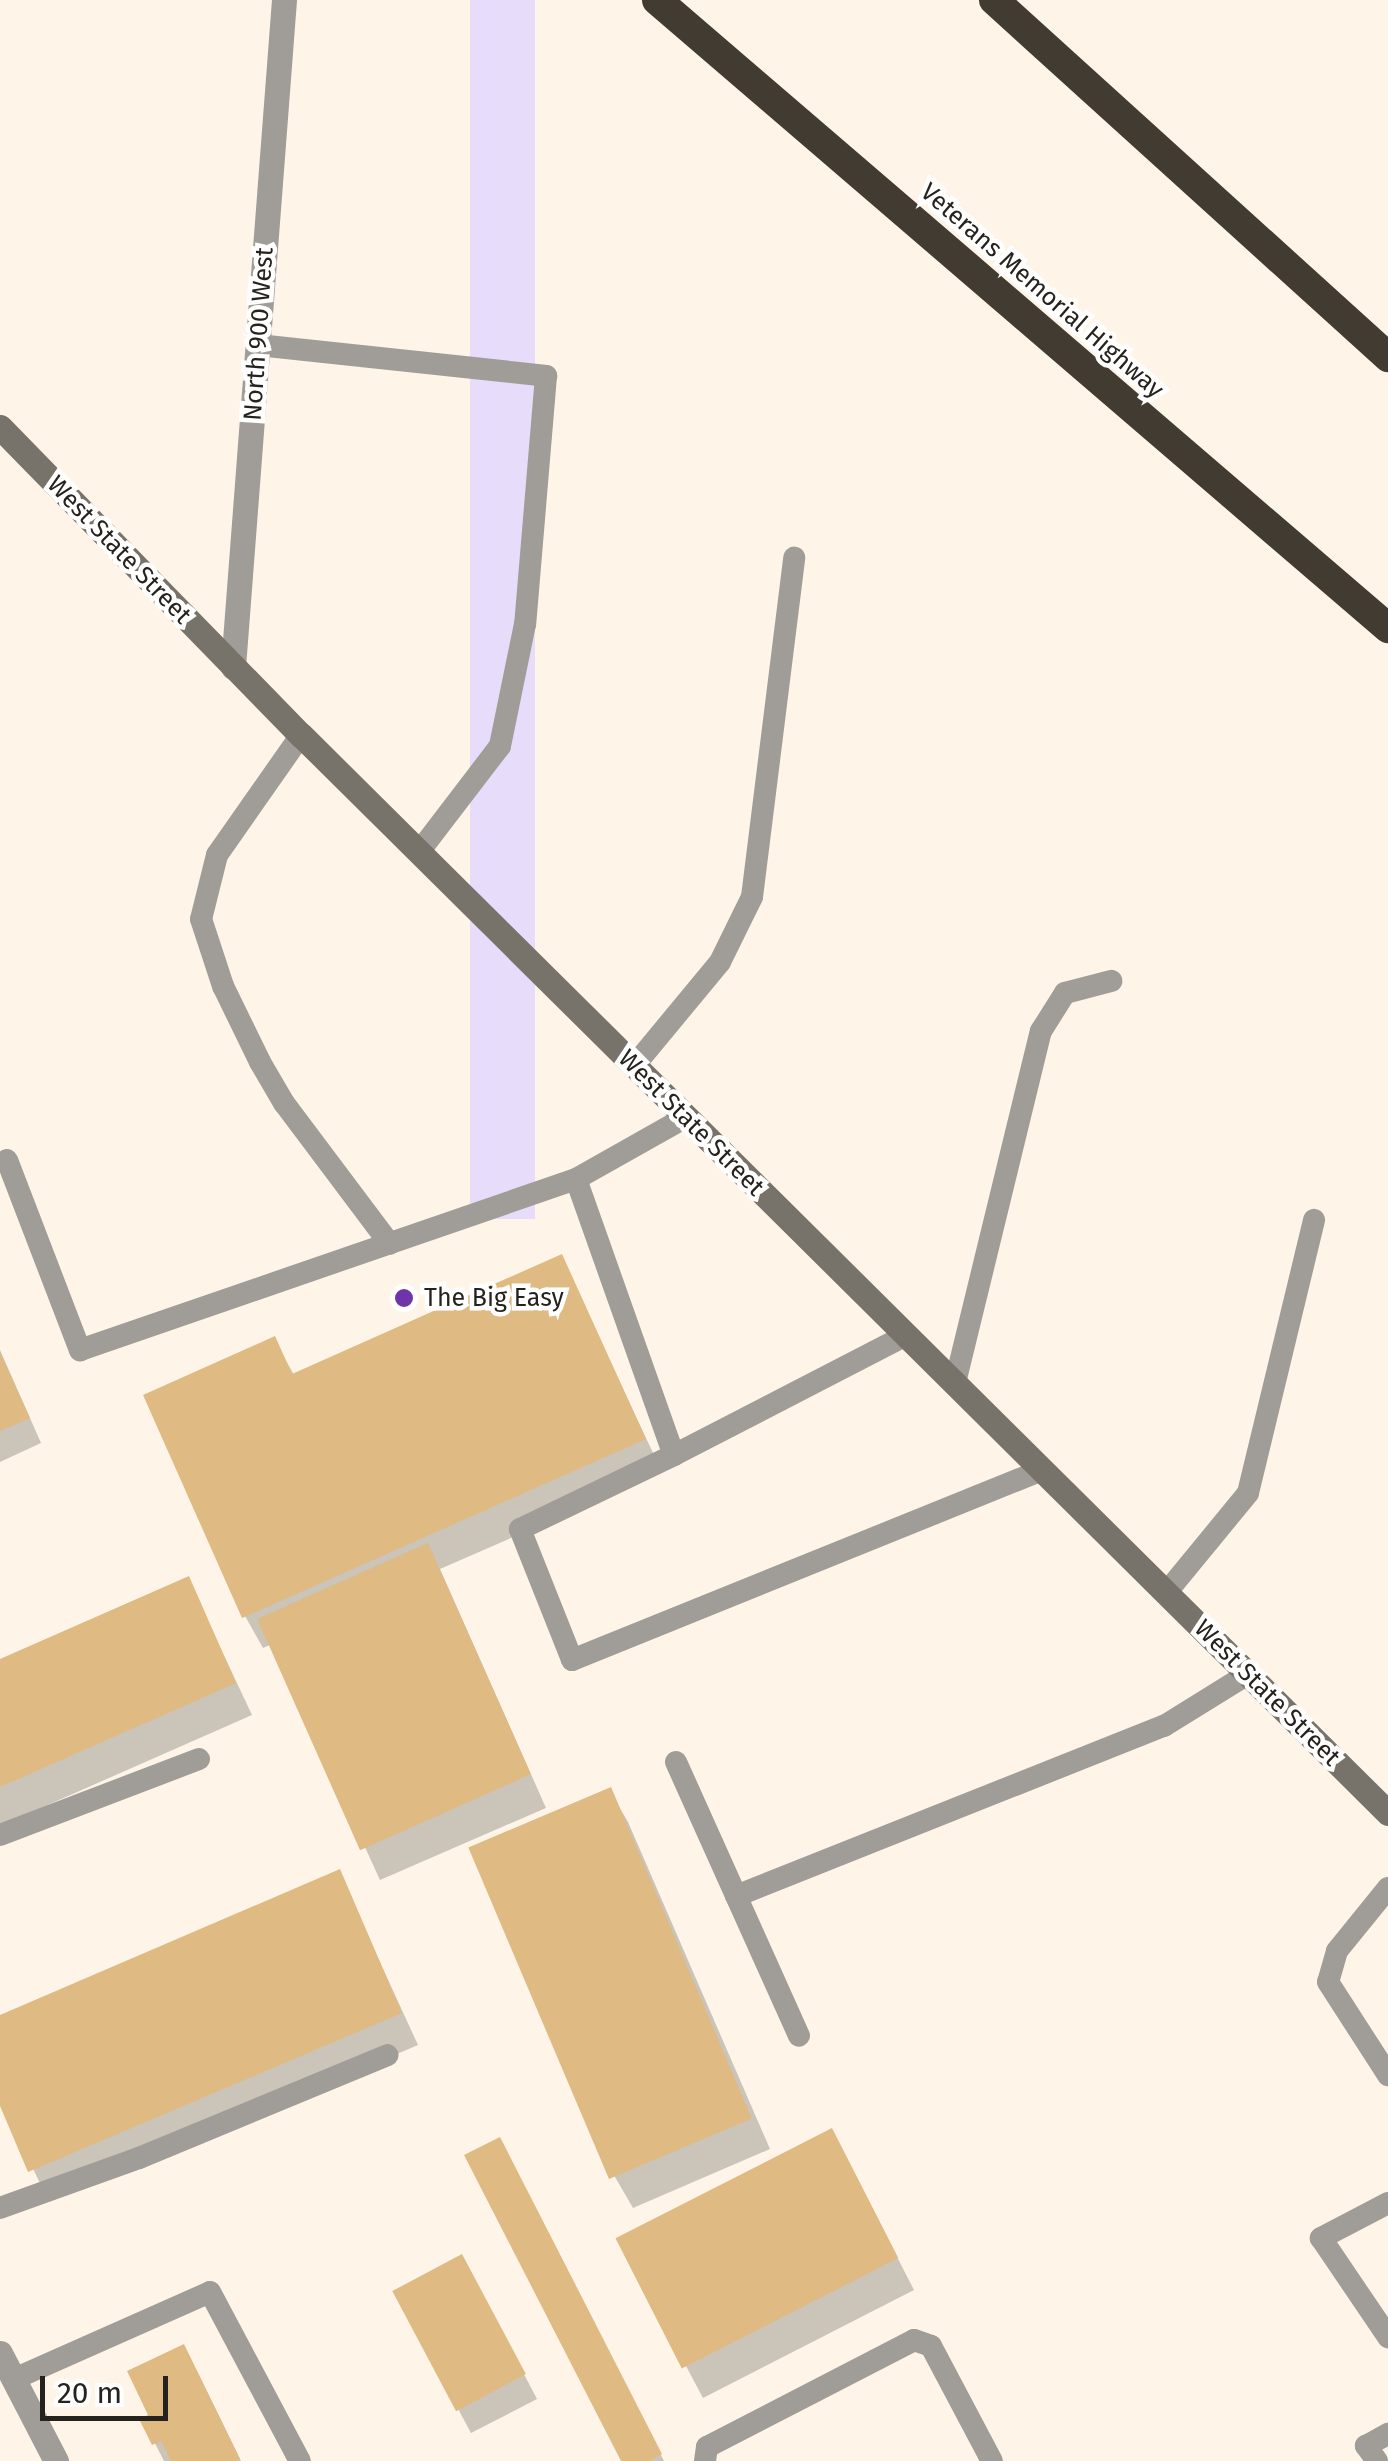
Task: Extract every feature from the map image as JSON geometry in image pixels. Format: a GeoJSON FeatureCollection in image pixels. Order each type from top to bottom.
{"type":"FeatureCollection","features":[{"type":"Feature","properties":{"kind":"highway","name":"Veterans Memorial Highway"},"geometry":{"type":"LineString","coordinates":[[657,0],[1388,628]]}},
{"type":"Feature","properties":{"kind":"highway"},"geometry":{"type":"LineString","coordinates":[[994,0],[1388,357]]}},
{"type":"Feature","properties":{"kind":"main road","name":"West State Street"},"geometry":{"type":"LineString","coordinates":[[0,427],[301,735],[1388,1813]]}},
{"type":"Feature","properties":{"kind":"street","name":"North 900 West"},"geometry":{"type":"LineString","coordinates":[[233,667],[284,0]]}},
{"type":"Feature","properties":{"kind":"street"},"geometry":{"type":"LineString","coordinates":[[0,2353],[56,2461]]}},
{"type":"Feature","properties":{"kind":"lane"},"geometry":{"type":"LineString","coordinates":[[258,344],[546,376],[525,624],[500,746],[419,852]]}},
{"type":"Feature","properties":{"kind":"lane"},"geometry":{"type":"LineString","coordinates":[[634,1066],[720,962],[752,897],[794,558]]}},
{"type":"Feature","properties":{"kind":"lane"},"geometry":{"type":"LineString","coordinates":[[301,735],[217,855],[201,919],[222,986],[268,1076],[390,1244]]}},
{"type":"Feature","properties":{"kind":"lane"},"geometry":{"type":"LineString","coordinates":[[955,1383],[1041,1031],[1065,993],[1111,982]]}},
{"type":"Feature","properties":{"kind":"lane"},"geometry":{"type":"LineString","coordinates":[[7,1160],[80,1350],[576,1178],[686,1118]]}},
{"type":"Feature","properties":{"kind":"lane"},"geometry":{"type":"LineString","coordinates":[[576,1178],[674,1455]]}},
{"type":"Feature","properties":{"kind":"lane"},"geometry":{"type":"LineString","coordinates":[[1166,1593],[1248,1493],[1314,1220]]}},
{"type":"Feature","properties":{"kind":"lane"},"geometry":{"type":"LineString","coordinates":[[906,1335],[674,1455],[520,1529],[572,1660],[1042,1470]]}},
{"type":"Feature","properties":{"kind":"lane"},"geometry":{"type":"LineString","coordinates":[[736,1896],[1164,1726],[1248,1674]]}},
{"type":"Feature","properties":{"kind":"lane"},"geometry":{"type":"LineString","coordinates":[[0,1836],[200,1759]]}},
{"type":"Feature","properties":{"kind":"lane"},"geometry":{"type":"LineString","coordinates":[[676,1762],[800,2036]]}},
{"type":"Feature","properties":{"kind":"lane"},"geometry":{"type":"LineString","coordinates":[[1388,1888],[1337,1951],[1328,1982],[1388,2074]]}},
{"type":"Feature","properties":{"kind":"lane"},"geometry":{"type":"LineString","coordinates":[[0,2208],[139,2158],[388,2054]]}},
{"type":"Feature","properties":{"kind":"lane"},"geometry":{"type":"LineString","coordinates":[[1388,2204],[1321,2238],[1388,2337]]}},
{"type":"Feature","properties":{"kind":"lane"},"geometry":{"type":"LineString","coordinates":[[14,2379],[210,2292],[300,2461]]}},
{"type":"Feature","properties":{"kind":"lane"},"geometry":{"type":"LineString","coordinates":[[704,2461],[707,2448],[914,2340],[931,2346],[992,2461]]}},
{"type":"Feature","properties":{"kind":"lane"},"geometry":{"type":"LineString","coordinates":[[1377,2461],[1366,2446],[1388,2434]]}},
{"type":"Feature","properties":{"kind":"shaded area"},"geometry":{"type":"Polygon","coordinates":[[[470,0],[535,0],[535,1219],[470,1219],[470,0]]]}},
{"type":"Feature","properties":{"kind":"building"},"geometry":{"type":"Polygon","coordinates":[[[562,1254],[646,1439],[242,1618],[143,1395],[275,1336],[292,1374],[562,1254]]]}},
{"type":"Feature","properties":{"kind":"building"},"geometry":{"type":"Polygon","coordinates":[[[0,1352],[30,1418],[0,1431],[0,1352]]]}},
{"type":"Feature","properties":{"kind":"building"},"geometry":{"type":"Polygon","coordinates":[[[428,1543],[531,1774],[360,1850],[257,1619],[428,1543]]]}},
{"type":"Feature","properties":{"kind":"building"},"geometry":{"type":"Polygon","coordinates":[[[189,1576],[236,1683],[0,1787],[0,1659],[189,1576]]]}},
{"type":"Feature","properties":{"kind":"building"},"geometry":{"type":"Polygon","coordinates":[[[611,1787],[752,2118],[609,2179],[468,1848],[611,1787]]]}},
{"type":"Feature","properties":{"kind":"building"},"geometry":{"type":"Polygon","coordinates":[[[340,1869],[402,2013],[28,2172],[0,2106],[0,2015],[340,1869]]]}},
{"type":"Feature","properties":{"kind":"building"},"geometry":{"type":"Polygon","coordinates":[[[832,2128],[898,2258],[682,2368],[615,2238],[832,2128]]]}},
{"type":"Feature","properties":{"kind":"building"},"geometry":{"type":"Polygon","coordinates":[[[500,2137],[662,2454],[649,2461],[621,2461],[464,2155],[500,2137]]]}},
{"type":"Feature","properties":{"kind":"building"},"geometry":{"type":"Polygon","coordinates":[[[462,2254],[526,2374],[456,2411],[392,2291],[462,2254]]]}},
{"type":"Feature","properties":{"kind":"building"},"geometry":{"type":"Polygon","coordinates":[[[184,2344],[240,2459],[171,2461],[161,2441],[152,2445],[139,2419],[148,2415],[127,2371],[184,2344]]]}},
{"type":"Feature","properties":{"kind":"place","name":"The Big Easy"},"geometry":{"type":"Point","coordinates":[404,1298]}}]}
